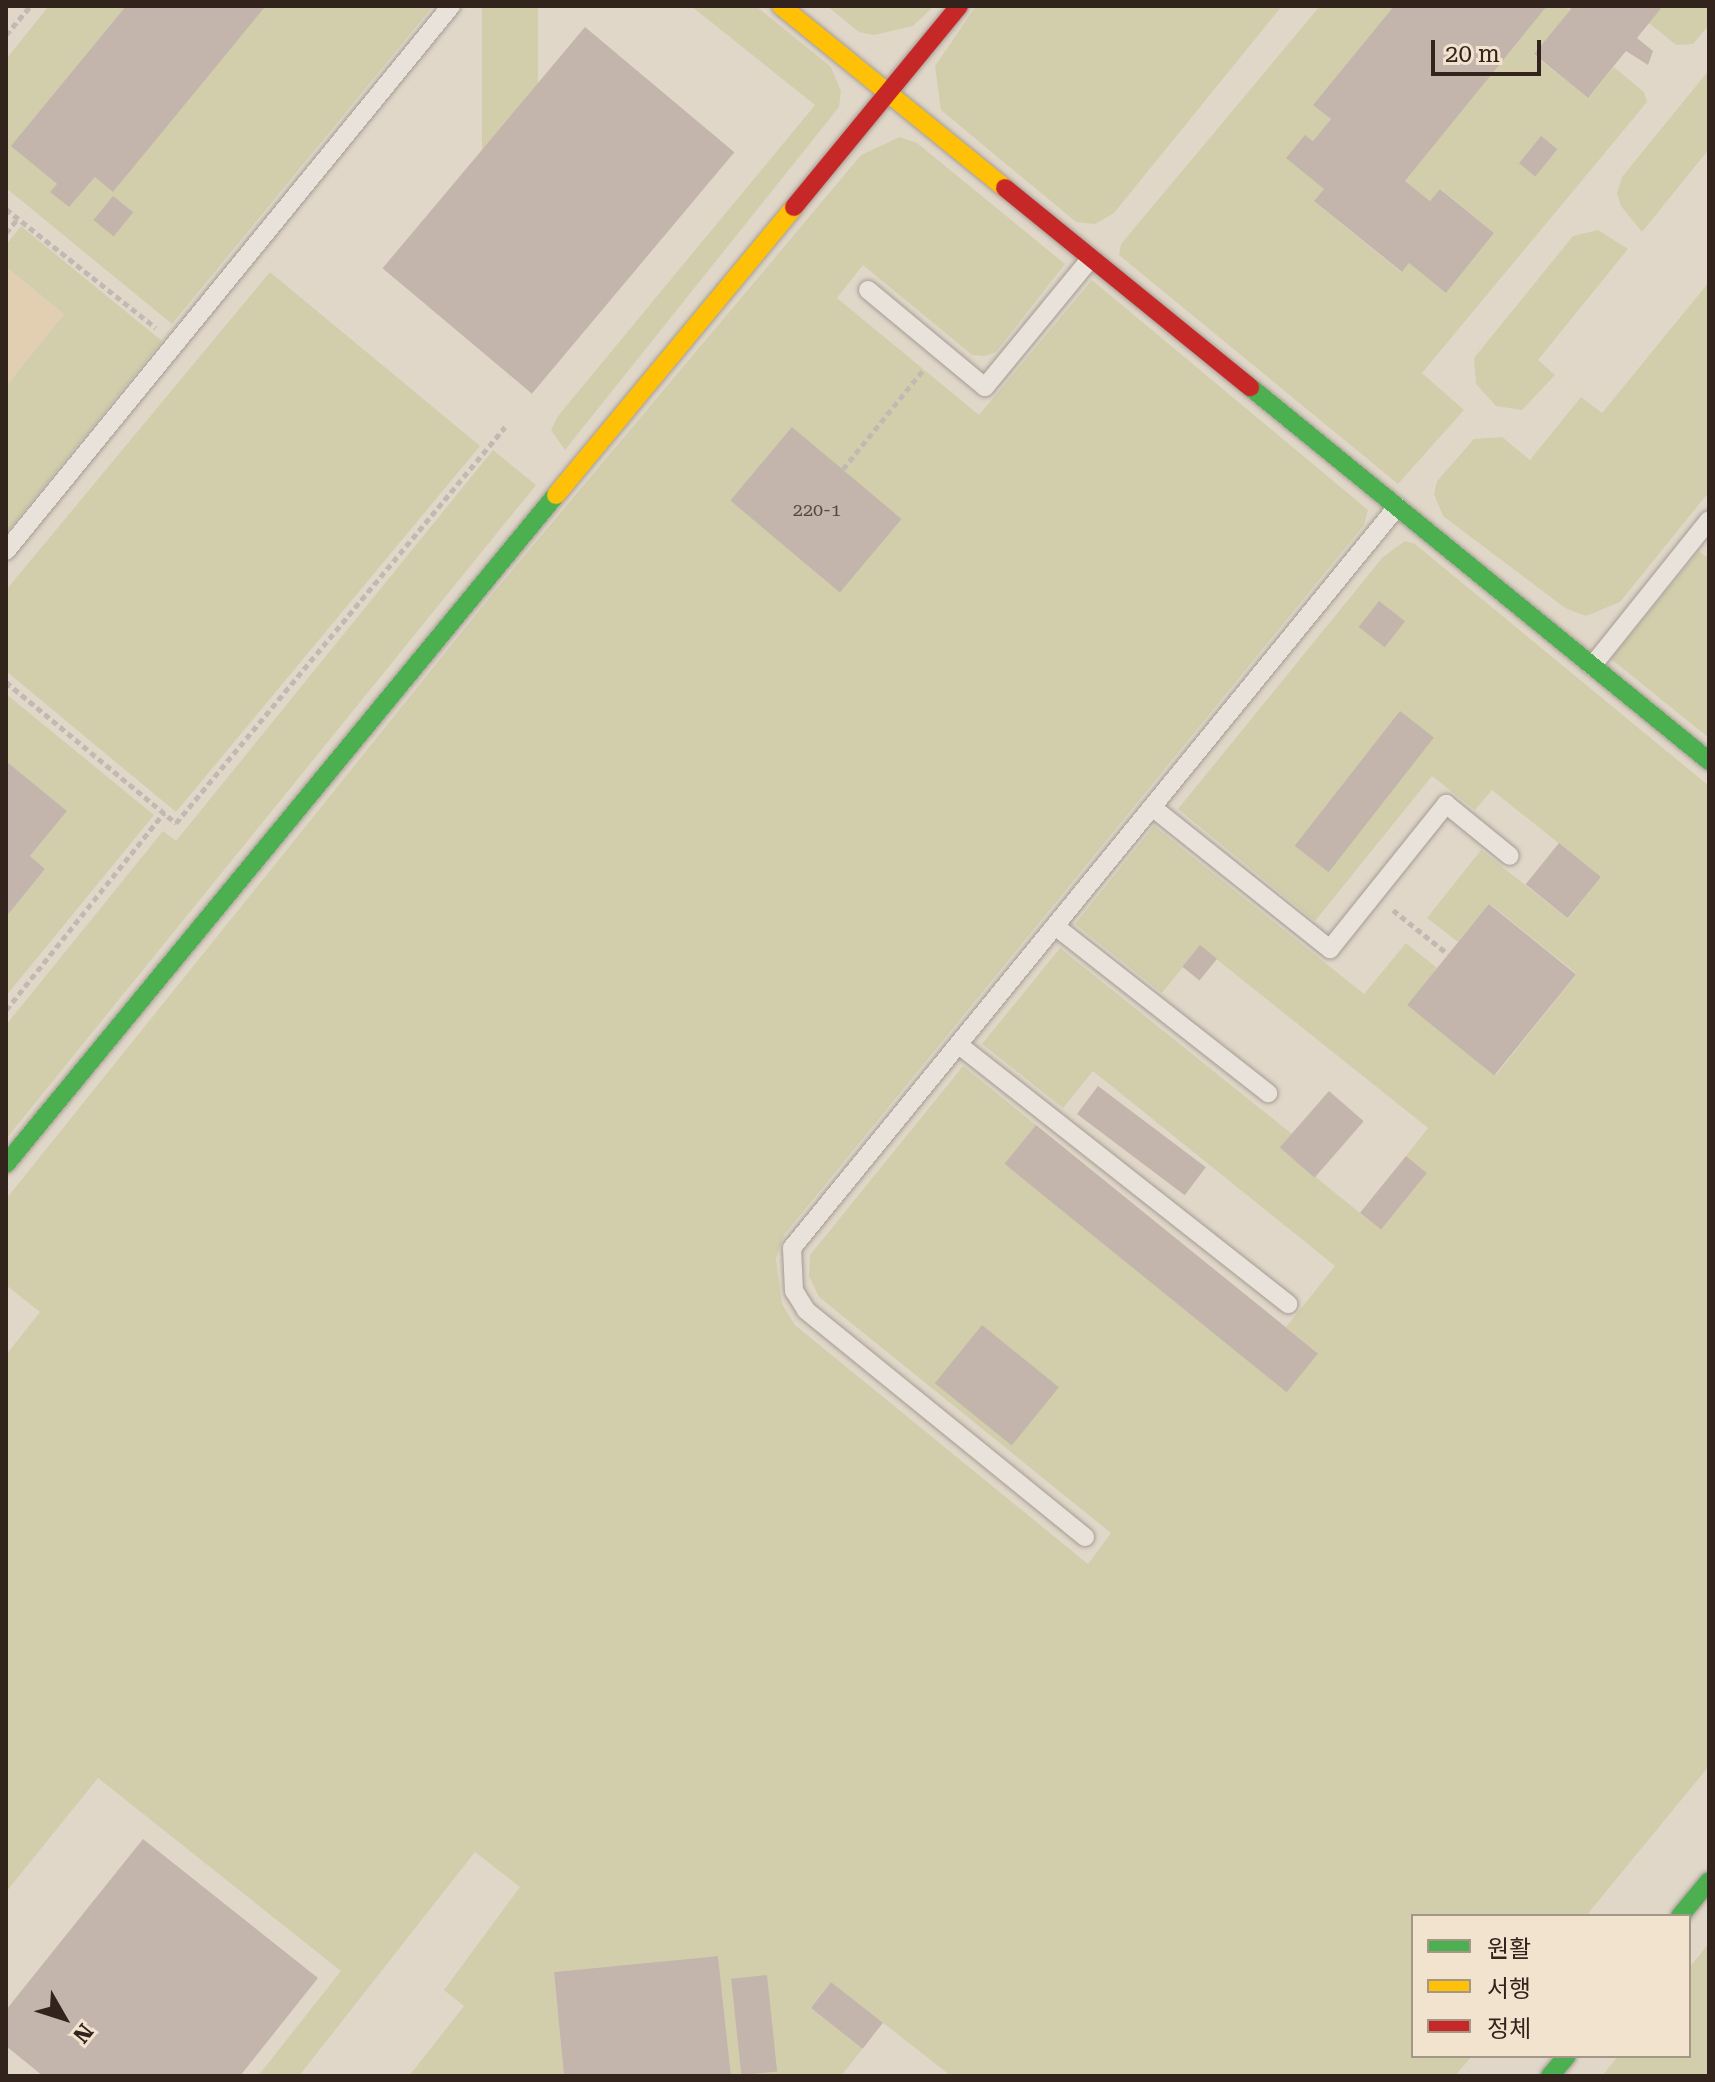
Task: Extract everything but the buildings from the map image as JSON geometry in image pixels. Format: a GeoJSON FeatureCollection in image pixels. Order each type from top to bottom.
{"type":"FeatureCollection","features":[{"type":"Feature","properties":{"kind":"street"},"geometry":{"type":"LineString","coordinates":[[781,6],[1709,761]]}},
{"type":"Feature","properties":{"kind":"street"},"geometry":{"type":"LineString","coordinates":[[6,1164],[959,6]]}},
{"type":"Feature","properties":{"kind":"street"},"geometry":{"type":"LineString","coordinates":[[1682,1914],[1709,1881]]}},
{"type":"Feature","properties":{"kind":"street"},"geometry":{"type":"LineString","coordinates":[[1550,2076],[1565,2058]]}},
{"type":"Feature","properties":{"kind":"lane"},"geometry":{"type":"LineString","coordinates":[[6,551],[451,6]]}},
{"type":"Feature","properties":{"kind":"lane"},"geometry":{"type":"LineString","coordinates":[[868,290],[985,387],[1091,258]]}},
{"type":"Feature","properties":{"kind":"lane"},"geometry":{"type":"LineString","coordinates":[[1085,1537],[806,1310],[794,1291],[792,1248],[1397,507]]}},
{"type":"Feature","properties":{"kind":"lane"},"geometry":{"type":"LineString","coordinates":[[1592,666],[1707,527]]}},
{"type":"Feature","properties":{"kind":"lane"},"geometry":{"type":"LineString","coordinates":[[1152,807],[1330,949],[1446,804],[1510,856]]}},
{"type":"Feature","properties":{"kind":"lane"},"geometry":{"type":"LineString","coordinates":[[1055,926],[1268,1093]]}},
{"type":"Feature","properties":{"kind":"lane"},"geometry":{"type":"LineString","coordinates":[[959,1045],[1288,1304]]}},
{"type":"Feature","properties":{"kind":"path"},"geometry":{"type":"LineString","coordinates":[[8,30],[30,6]]}},
{"type":"Feature","properties":{"kind":"path"},"geometry":{"type":"LineString","coordinates":[[6,209],[176,344]]}},
{"type":"Feature","properties":{"kind":"path"},"geometry":{"type":"LineString","coordinates":[[6,233],[18,218]]}},
{"type":"Feature","properties":{"kind":"path"},"geometry":{"type":"LineString","coordinates":[[843,469],[940,350]]}},
{"type":"Feature","properties":{"kind":"path"},"geometry":{"type":"LineString","coordinates":[[6,682],[176,823],[505,427]]}},
{"type":"Feature","properties":{"kind":"path"},"geometry":{"type":"LineString","coordinates":[[6,1010],[164,813]]}},
{"type":"Feature","properties":{"kind":"path"},"geometry":{"type":"LineString","coordinates":[[1374,895],[1448,954]]}},
{"type":"Feature","properties":{"kind":"shaded area"},"geometry":{"type":"Polygon","coordinates":[[[49,6],[126,6],[12,146],[57,184],[51,192],[69,207],[95,177],[114,191],[262,6],[433,6],[172,324],[6,188],[6,59],[49,6]]]}},
{"type":"Feature","properties":{"kind":"shaded area"},"geometry":{"type":"Polygon","coordinates":[[[482,6],[538,6],[538,315],[482,315],[482,6]]]}},
{"type":"Feature","properties":{"kind":"shaded area"},"geometry":{"type":"Polygon","coordinates":[[[691,6],[756,6],[831,67],[841,91],[839,107],[565,450],[551,430],[558,416],[815,105],[691,6]]]}},
{"type":"Feature","properties":{"kind":"shaded area"},"geometry":{"type":"Polygon","coordinates":[[[827,6],[934,6],[913,26],[874,35],[859,32],[827,6]]]}},
{"type":"Feature","properties":{"kind":"shaded area"},"geometry":{"type":"Polygon","coordinates":[[[976,6],[1282,6],[1114,213],[1095,224],[1076,222],[941,110],[935,66],[976,6]]]}},
{"type":"Feature","properties":{"kind":"shaded area"},"geometry":{"type":"Polygon","coordinates":[[[1320,6],[1394,6],[1314,104],[1331,119],[1313,141],[1305,135],[1324,189],[1315,202],[1401,272],[1409,263],[1446,293],[1494,233],[1441,189],[1430,201],[1405,181],[1547,6],[1571,9],[1534,55],[1588,98],[1614,67],[1644,92],[1647,102],[1422,373],[1464,410],[1398,484],[1119,255],[1121,244],[1320,6]]]}},
{"type":"Feature","properties":{"kind":"shaded area"},"geometry":{"type":"Polygon","coordinates":[[[1663,6],[1709,6],[1709,25],[1693,44],[1676,45],[1649,23],[1663,6]]]}},
{"type":"Feature","properties":{"kind":"shaded area"},"geometry":{"type":"Polygon","coordinates":[[[1709,70],[1709,149],[1642,232],[1621,206],[1617,193],[1622,177],[1709,70]]]}},
{"type":"Feature","properties":{"kind":"shaded area"},"geometry":{"type":"Polygon","coordinates":[[[900,137],[917,143],[1065,264],[996,352],[985,356],[972,355],[863,265],[837,298],[979,415],[1092,280],[1368,510],[1364,525],[784,1235],[776,1259],[782,1304],[795,1325],[1088,1564],[1111,1533],[819,1297],[809,1276],[810,1255],[963,1066],[1036,1125],[1006,1164],[1287,1391],[1318,1353],[1286,1327],[1335,1266],[1093,1071],[1063,1108],[982,1044],[1060,948],[1292,1134],[1281,1149],[1381,1230],[1427,1173],[1406,1156],[1428,1128],[1200,946],[1162,993],[1075,924],[1154,826],[1364,994],[1406,943],[1437,968],[1408,1005],[1496,1075],[1577,974],[1490,904],[1458,942],[1427,918],[1481,850],[1568,919],[1601,877],[1492,790],[1475,810],[1432,776],[1315,921],[1178,809],[1383,557],[1405,541],[1415,544],[1709,786],[1709,1766],[1588,1914],[1411,1914],[1411,2058],[1470,2058],[1455,2076],[951,2076],[831,1982],[810,2008],[863,2048],[841,2076],[731,2076],[718,1956],[554,1972],[564,2076],[409,2076],[464,2006],[444,1990],[520,1887],[475,1852],[299,2076],[258,2076],[341,1971],[98,1778],[6,1892],[6,1355],[40,1312],[6,1285],[6,1199],[494,592],[861,155],[900,137]]]}},
{"type":"Feature","properties":{"kind":"shaded area"},"geometry":{"type":"Polygon","coordinates":[[[21,226],[162,341],[6,533],[6,386],[64,314],[6,267],[6,245],[21,226]]]}},
{"type":"Feature","properties":{"kind":"shaded area"},"geometry":{"type":"Polygon","coordinates":[[[1598,230],[1628,249],[1538,360],[1555,375],[1522,410],[1496,406],[1476,384],[1474,358],[1573,236],[1598,230]]]}},
{"type":"Feature","properties":{"kind":"shaded area"},"geometry":{"type":"Polygon","coordinates":[[[270,272],[480,446],[176,812],[6,671],[6,590],[270,272]]]}},
{"type":"Feature","properties":{"kind":"shaded area"},"geometry":{"type":"Polygon","coordinates":[[[1709,282],[1709,492],[1620,602],[1586,616],[1565,608],[1443,516],[1434,494],[1437,481],[1474,439],[1502,437],[1530,460],[1581,397],[1602,413],[1709,282]]]}},
{"type":"Feature","properties":{"kind":"shaded area"},"geometry":{"type":"Polygon","coordinates":[[[493,450],[536,485],[6,1139],[6,1025],[163,831],[176,841],[493,450]]]}},
{"type":"Feature","properties":{"kind":"shaded area"},"geometry":{"type":"Polygon","coordinates":[[[1699,551],[1709,559],[1709,738],[1611,659],[1699,551]]]}},
{"type":"Feature","properties":{"kind":"shaded area"},"geometry":{"type":"Polygon","coordinates":[[[6,694],[154,815],[6,996],[6,917],[45,869],[30,856],[67,811],[6,761],[6,694]]]}},
{"type":"Feature","properties":{"kind":"shaded area"},"geometry":{"type":"Polygon","coordinates":[[[1709,1943],[1709,2076],[1602,2076],[1616,2058],[1691,2058],[1691,1966],[1709,1943]]]}},
{"type":"Feature","properties":{"kind":"sand"},"geometry":{"type":"Polygon","coordinates":[[[6,267],[64,314],[6,386],[6,267]]]}},
{"type":"Feature","properties":{"kind":"traffic: fast"},"geometry":{"type":"LineString","coordinates":[[1250,387],[1709,761]]}},
{"type":"Feature","properties":{"kind":"traffic: fast"},"geometry":{"type":"LineString","coordinates":[[6,1164],[556,495]]}},
{"type":"Feature","properties":{"kind":"traffic: fast"},"geometry":{"type":"LineString","coordinates":[[1682,1914],[1709,1881]]}},
{"type":"Feature","properties":{"kind":"traffic: fast"},"geometry":{"type":"LineString","coordinates":[[1550,2076],[1565,2058]]}},
{"type":"Feature","properties":{"kind":"traffic: slow"},"geometry":{"type":"LineString","coordinates":[[781,6],[1005,188]]}},
{"type":"Feature","properties":{"kind":"traffic: slow"},"geometry":{"type":"LineString","coordinates":[[556,495],[794,207]]}},
{"type":"Feature","properties":{"kind":"traffic: jam"},"geometry":{"type":"LineString","coordinates":[[794,207],[959,6]]}},
{"type":"Feature","properties":{"kind":"traffic: jam"},"geometry":{"type":"LineString","coordinates":[[1005,188],[1250,387]]}}]}
